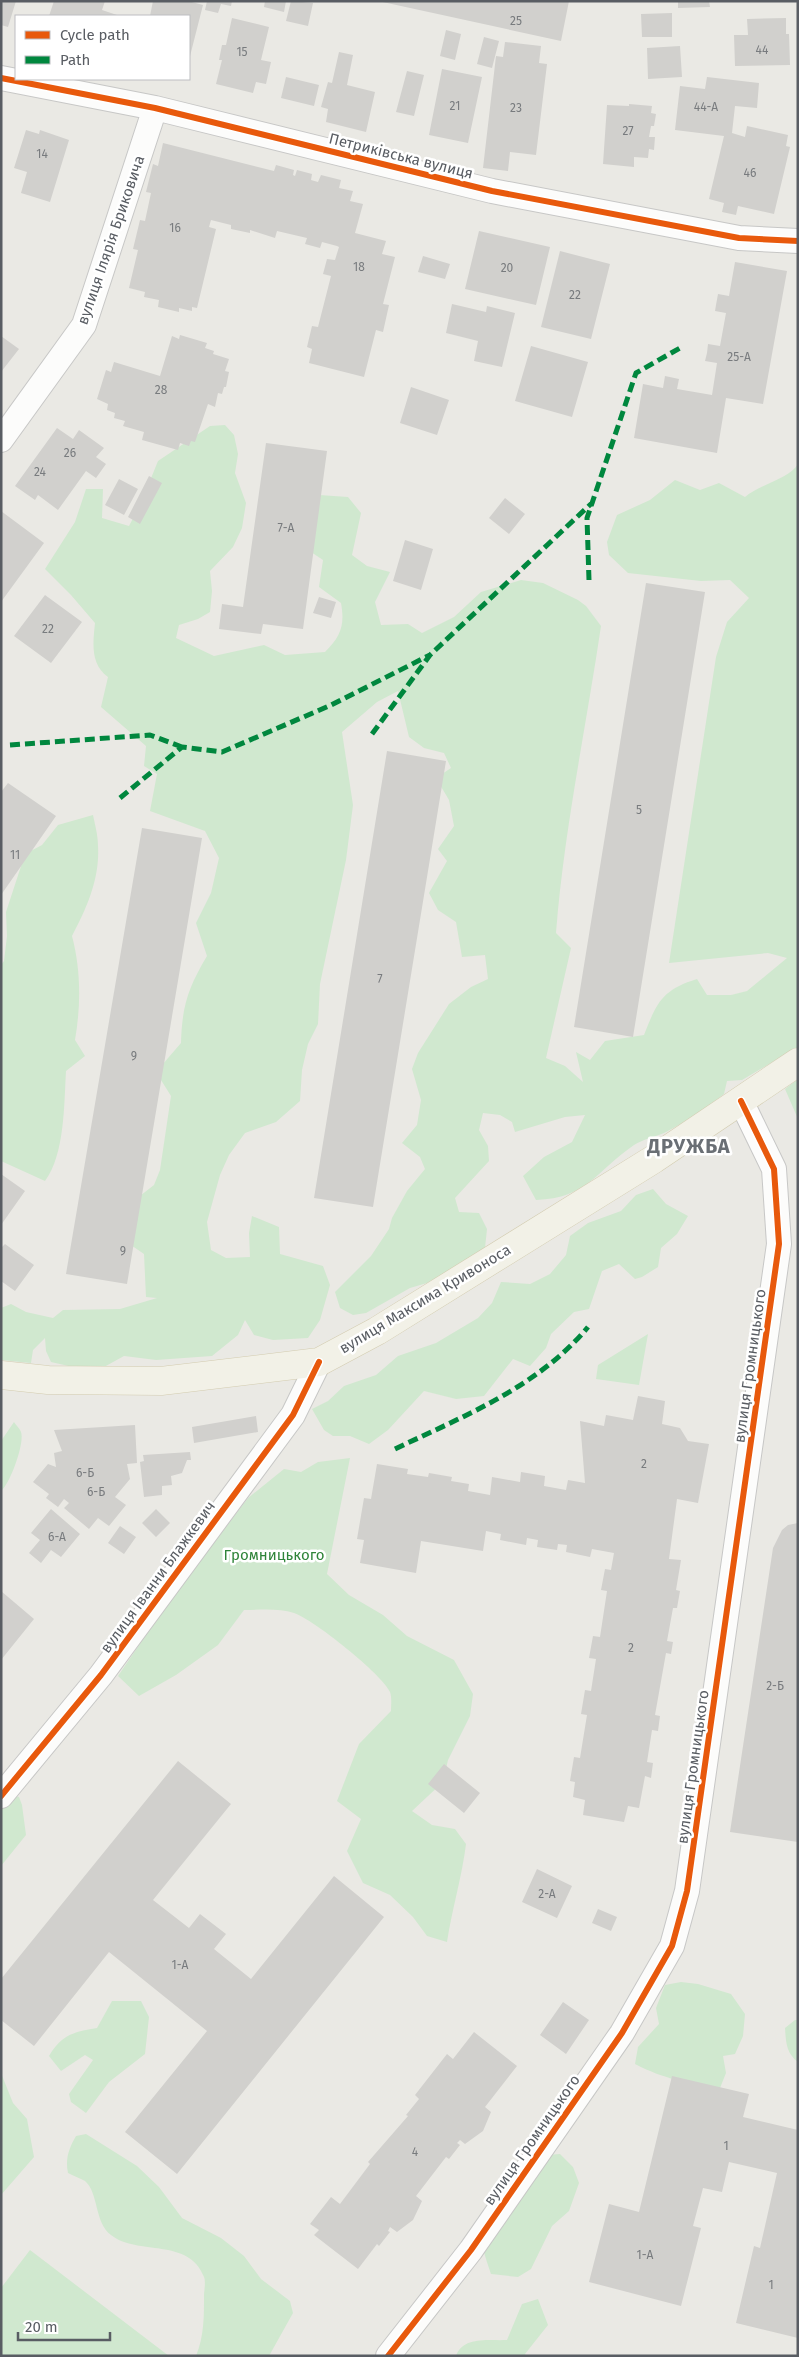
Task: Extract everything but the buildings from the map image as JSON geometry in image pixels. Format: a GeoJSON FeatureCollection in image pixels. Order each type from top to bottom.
{"type":"FeatureCollection","features":[{"type":"Feature","properties":{"kind":"main road","name":"вулиця Максима Кривоноса"},"geometry":{"type":"LineString","coordinates":[[1,1375],[48,1380],[161,1381],[319,1362],[377,1331],[654,1159],[798,1062]]}},
{"type":"Feature","properties":{"kind":"street","name":"Петриківська вулиця"},"geometry":{"type":"LineString","coordinates":[[1,78],[155,108],[492,191],[739,238],[798,241]]}},
{"type":"Feature","properties":{"kind":"street","name":"вулиця Ілярія Бриковича"},"geometry":{"type":"LineString","coordinates":[[1,440],[84,325],[155,108]]}},
{"type":"Feature","properties":{"kind":"street","name":"вулиця Громницького"},"geometry":{"type":"LineString","coordinates":[[388,2356],[471,2250],[622,2033],[672,1946],[688,1891],[779,1244],[774,1169],[741,1101]]}},
{"type":"Feature","properties":{"kind":"street","name":"вулиця Іванни Блажкевич"},"geometry":{"type":"LineString","coordinates":[[1,1796],[101,1675],[293,1416],[319,1362]]}},
{"type":"Feature","properties":{"kind":"green space"},"geometry":{"type":"Polygon","coordinates":[[[225,425],[234,435],[238,454],[235,473],[246,503],[242,528],[233,547],[210,571],[212,591],[210,612],[198,619],[179,625],[176,638],[214,656],[264,645],[285,655],[325,652],[335,641],[342,624],[341,603],[319,587],[323,560],[290,538],[305,494],[348,497],[361,513],[352,555],[367,566],[390,572],[375,602],[381,625],[408,624],[422,633],[454,617],[481,592],[521,580],[543,583],[578,600],[586,606],[601,626],[564,856],[556,933],[571,948],[546,1058],[565,1066],[583,1082],[576,1052],[590,1060],[605,1041],[644,1035],[657,1006],[668,993],[676,988],[697,979],[707,995],[731,995],[747,991],[787,958],[768,953],[669,963],[716,657],[727,622],[749,598],[730,580],[701,581],[628,573],[609,555],[607,542],[617,515],[650,500],[675,480],[700,490],[719,483],[745,497],[758,488],[788,474],[798,464],[798,1047],[742,1080],[727,1081],[724,1094],[696,1114],[666,1132],[634,1145],[580,1189],[554,1198],[536,1200],[523,1176],[544,1157],[572,1142],[585,1115],[565,1117],[515,1132],[512,1122],[500,1115],[483,1113],[479,1130],[488,1146],[489,1161],[455,1198],[459,1212],[479,1213],[487,1229],[485,1248],[473,1260],[427,1283],[410,1288],[366,1313],[353,1315],[340,1308],[335,1292],[371,1256],[389,1229],[392,1218],[407,1191],[425,1169],[420,1157],[402,1143],[417,1125],[421,1100],[412,1069],[418,1053],[449,1004],[471,987],[488,979],[485,955],[462,957],[456,922],[438,910],[429,893],[447,861],[438,849],[454,826],[449,800],[436,778],[451,768],[444,753],[424,748],[409,737],[398,691],[377,702],[342,732],[353,805],[346,860],[320,984],[318,1024],[308,1044],[302,1070],[300,1101],[276,1122],[245,1133],[229,1155],[220,1175],[207,1222],[211,1250],[226,1258],[250,1257],[249,1233],[252,1216],[279,1227],[280,1254],[323,1266],[330,1285],[320,1320],[308,1338],[273,1340],[254,1335],[245,1320],[238,1335],[212,1356],[156,1360],[124,1356],[104,1367],[73,1367],[51,1362],[46,1351],[45,1338],[33,1350],[31,1363],[1,1360],[1,1308],[11,1304],[26,1312],[53,1318],[63,1310],[120,1309],[157,1298],[146,1297],[144,1254],[125,1241],[136,1199],[154,1185],[160,1170],[171,1096],[156,1072],[181,1043],[187,998],[207,956],[196,923],[211,893],[219,858],[205,831],[150,811],[157,774],[144,766],[146,746],[101,707],[108,677],[102,672],[95,659],[93,645],[95,623],[45,569],[75,522],[86,489],[103,489],[102,518],[129,526],[141,503],[158,461],[210,426],[225,425]]]}},
{"type":"Feature","properties":{"kind":"green space"},"geometry":{"type":"Polygon","coordinates":[[[93,815],[98,842],[97,870],[83,915],[72,936],[79,988],[75,1040],[85,1056],[66,1071],[60,1143],[52,1170],[45,1181],[1,1161],[1,965],[4,961],[7,936],[6,912],[25,854],[42,845],[58,825],[93,815]]]}},
{"type":"Feature","properties":{"kind":"green space"},"geometry":{"type":"Polygon","coordinates":[[[798,1079],[798,1119],[785,1089],[798,1079]]]}},
{"type":"Feature","properties":{"kind":"green space"},"geometry":{"type":"Polygon","coordinates":[[[653,1189],[666,1204],[688,1216],[677,1234],[661,1248],[658,1267],[635,1279],[619,1264],[602,1271],[589,1309],[574,1312],[551,1334],[546,1348],[530,1366],[513,1359],[484,1396],[456,1399],[424,1391],[388,1430],[369,1444],[350,1436],[333,1436],[324,1430],[312,1409],[328,1401],[344,1386],[376,1375],[398,1356],[436,1343],[478,1318],[492,1303],[501,1282],[530,1284],[550,1274],[566,1255],[570,1236],[588,1223],[621,1211],[636,1195],[653,1189]]]}},
{"type":"Feature","properties":{"kind":"green space"},"geometry":{"type":"Polygon","coordinates":[[[648,1334],[639,1385],[596,1379],[598,1365],[648,1334]]]}},
{"type":"Feature","properties":{"kind":"green space"},"geometry":{"type":"Polygon","coordinates":[[[14,1422],[21,1432],[21,1445],[12,1472],[1,1491],[1,1441],[14,1422]]]}},
{"type":"Feature","properties":{"kind":"green space","name":"Громницького"},"geometry":{"type":"Polygon","coordinates":[[[350,1458],[327,1574],[349,1595],[383,1615],[407,1636],[454,1660],[473,1694],[470,1716],[448,1760],[443,1782],[412,1811],[432,1825],[455,1829],[466,1844],[447,1942],[427,1936],[413,1917],[390,1895],[363,1883],[347,1851],[361,1819],[337,1801],[359,1744],[391,1711],[391,1696],[385,1684],[375,1673],[346,1648],[316,1625],[294,1613],[276,1610],[244,1610],[218,1645],[176,1675],[139,1696],[118,1676],[165,1607],[248,1498],[284,1469],[301,1472],[318,1462],[350,1458]]]}},
{"type":"Feature","properties":{"kind":"green space"},"geometry":{"type":"Polygon","coordinates":[[[10,1794],[19,1797],[22,1805],[26,1835],[1,1866],[1,1803],[10,1794]]]}},
{"type":"Feature","properties":{"kind":"green space"},"geometry":{"type":"Polygon","coordinates":[[[681,1982],[698,1984],[731,1994],[745,2014],[743,2036],[735,2054],[723,2056],[726,2073],[720,2088],[676,2080],[635,2064],[638,2047],[659,2024],[656,2008],[665,1985],[681,1982]]]}},
{"type":"Feature","properties":{"kind":"green space"},"geometry":{"type":"Polygon","coordinates":[[[112,2001],[141,2001],[149,2017],[145,2054],[109,2082],[86,2113],[71,2102],[69,2094],[93,2060],[85,2055],[61,2071],[49,2056],[59,2043],[69,2035],[97,2028],[112,2001]]]}},
{"type":"Feature","properties":{"kind":"green space"},"geometry":{"type":"Polygon","coordinates":[[[795,2020],[798,2020],[798,2062],[789,2051],[785,2033],[785,2028],[795,2020]]]}},
{"type":"Feature","properties":{"kind":"green space"},"geometry":{"type":"Polygon","coordinates":[[[1,2073],[13,2103],[27,2119],[34,2157],[1,2195],[1,2073]]]}},
{"type":"Feature","properties":{"kind":"green space"},"geometry":{"type":"Polygon","coordinates":[[[86,2134],[137,2166],[159,2187],[182,2218],[221,2238],[244,2256],[261,2279],[290,2301],[293,2313],[269,2356],[196,2356],[203,2326],[204,2277],[197,2265],[187,2257],[175,2252],[122,2241],[111,2235],[106,2229],[102,2223],[89,2186],[85,2181],[68,2173],[67,2158],[71,2145],[76,2136],[86,2134]]]}},
{"type":"Feature","properties":{"kind":"green space"},"geometry":{"type":"Polygon","coordinates":[[[560,2154],[573,2167],[579,2183],[569,2211],[552,2226],[531,2269],[518,2277],[491,2274],[483,2248],[482,2235],[488,2206],[494,2192],[512,2168],[524,2160],[537,2155],[560,2154]]]}},
{"type":"Feature","properties":{"kind":"green space"},"geometry":{"type":"Polygon","coordinates":[[[30,2250],[169,2356],[1,2356],[1,2288],[30,2250]]]}},
{"type":"Feature","properties":{"kind":"green space"},"geometry":{"type":"Polygon","coordinates":[[[538,2299],[548,2325],[525,2354],[526,2356],[456,2356],[464,2345],[470,2342],[507,2340],[522,2304],[538,2299]]]}},
{"type":"Feature","properties":{"kind":"marked path"},"geometry":{"type":"LineString","coordinates":[[589,580],[587,518],[636,373],[680,348]]}},
{"type":"Feature","properties":{"kind":"marked path"},"geometry":{"type":"LineString","coordinates":[[372,734],[430,655],[593,502]]}},
{"type":"Feature","properties":{"kind":"marked path"},"geometry":{"type":"LineString","coordinates":[[120,798],[182,747],[222,752],[329,706],[430,655]]}},
{"type":"Feature","properties":{"kind":"marked path"},"geometry":{"type":"LineString","coordinates":[[10,745],[150,735],[182,747]]}},
{"type":"Feature","properties":{"kind":"marked path"},"geometry":{"type":"LineString","coordinates":[[395,1449],[473,1412],[523,1383],[546,1367],[588,1327]]}},
{"type":"Feature","properties":{"kind":"cycle path"},"geometry":{"type":"LineString","coordinates":[[1,78],[155,108],[492,191],[739,238],[798,241]]}},
{"type":"Feature","properties":{"kind":"cycle path"},"geometry":{"type":"LineString","coordinates":[[388,2356],[471,2250],[622,2033],[672,1946],[687,1891],[779,1244],[774,1169],[741,1101]]}},
{"type":"Feature","properties":{"kind":"cycle path"},"geometry":{"type":"LineString","coordinates":[[1,1796],[101,1675],[293,1415],[319,1362]]}},
{"type":"Feature","properties":{"kind":"district","name":"ДРУЖБА"},"geometry":{"type":"Point","coordinates":[689,1146]}}]}
